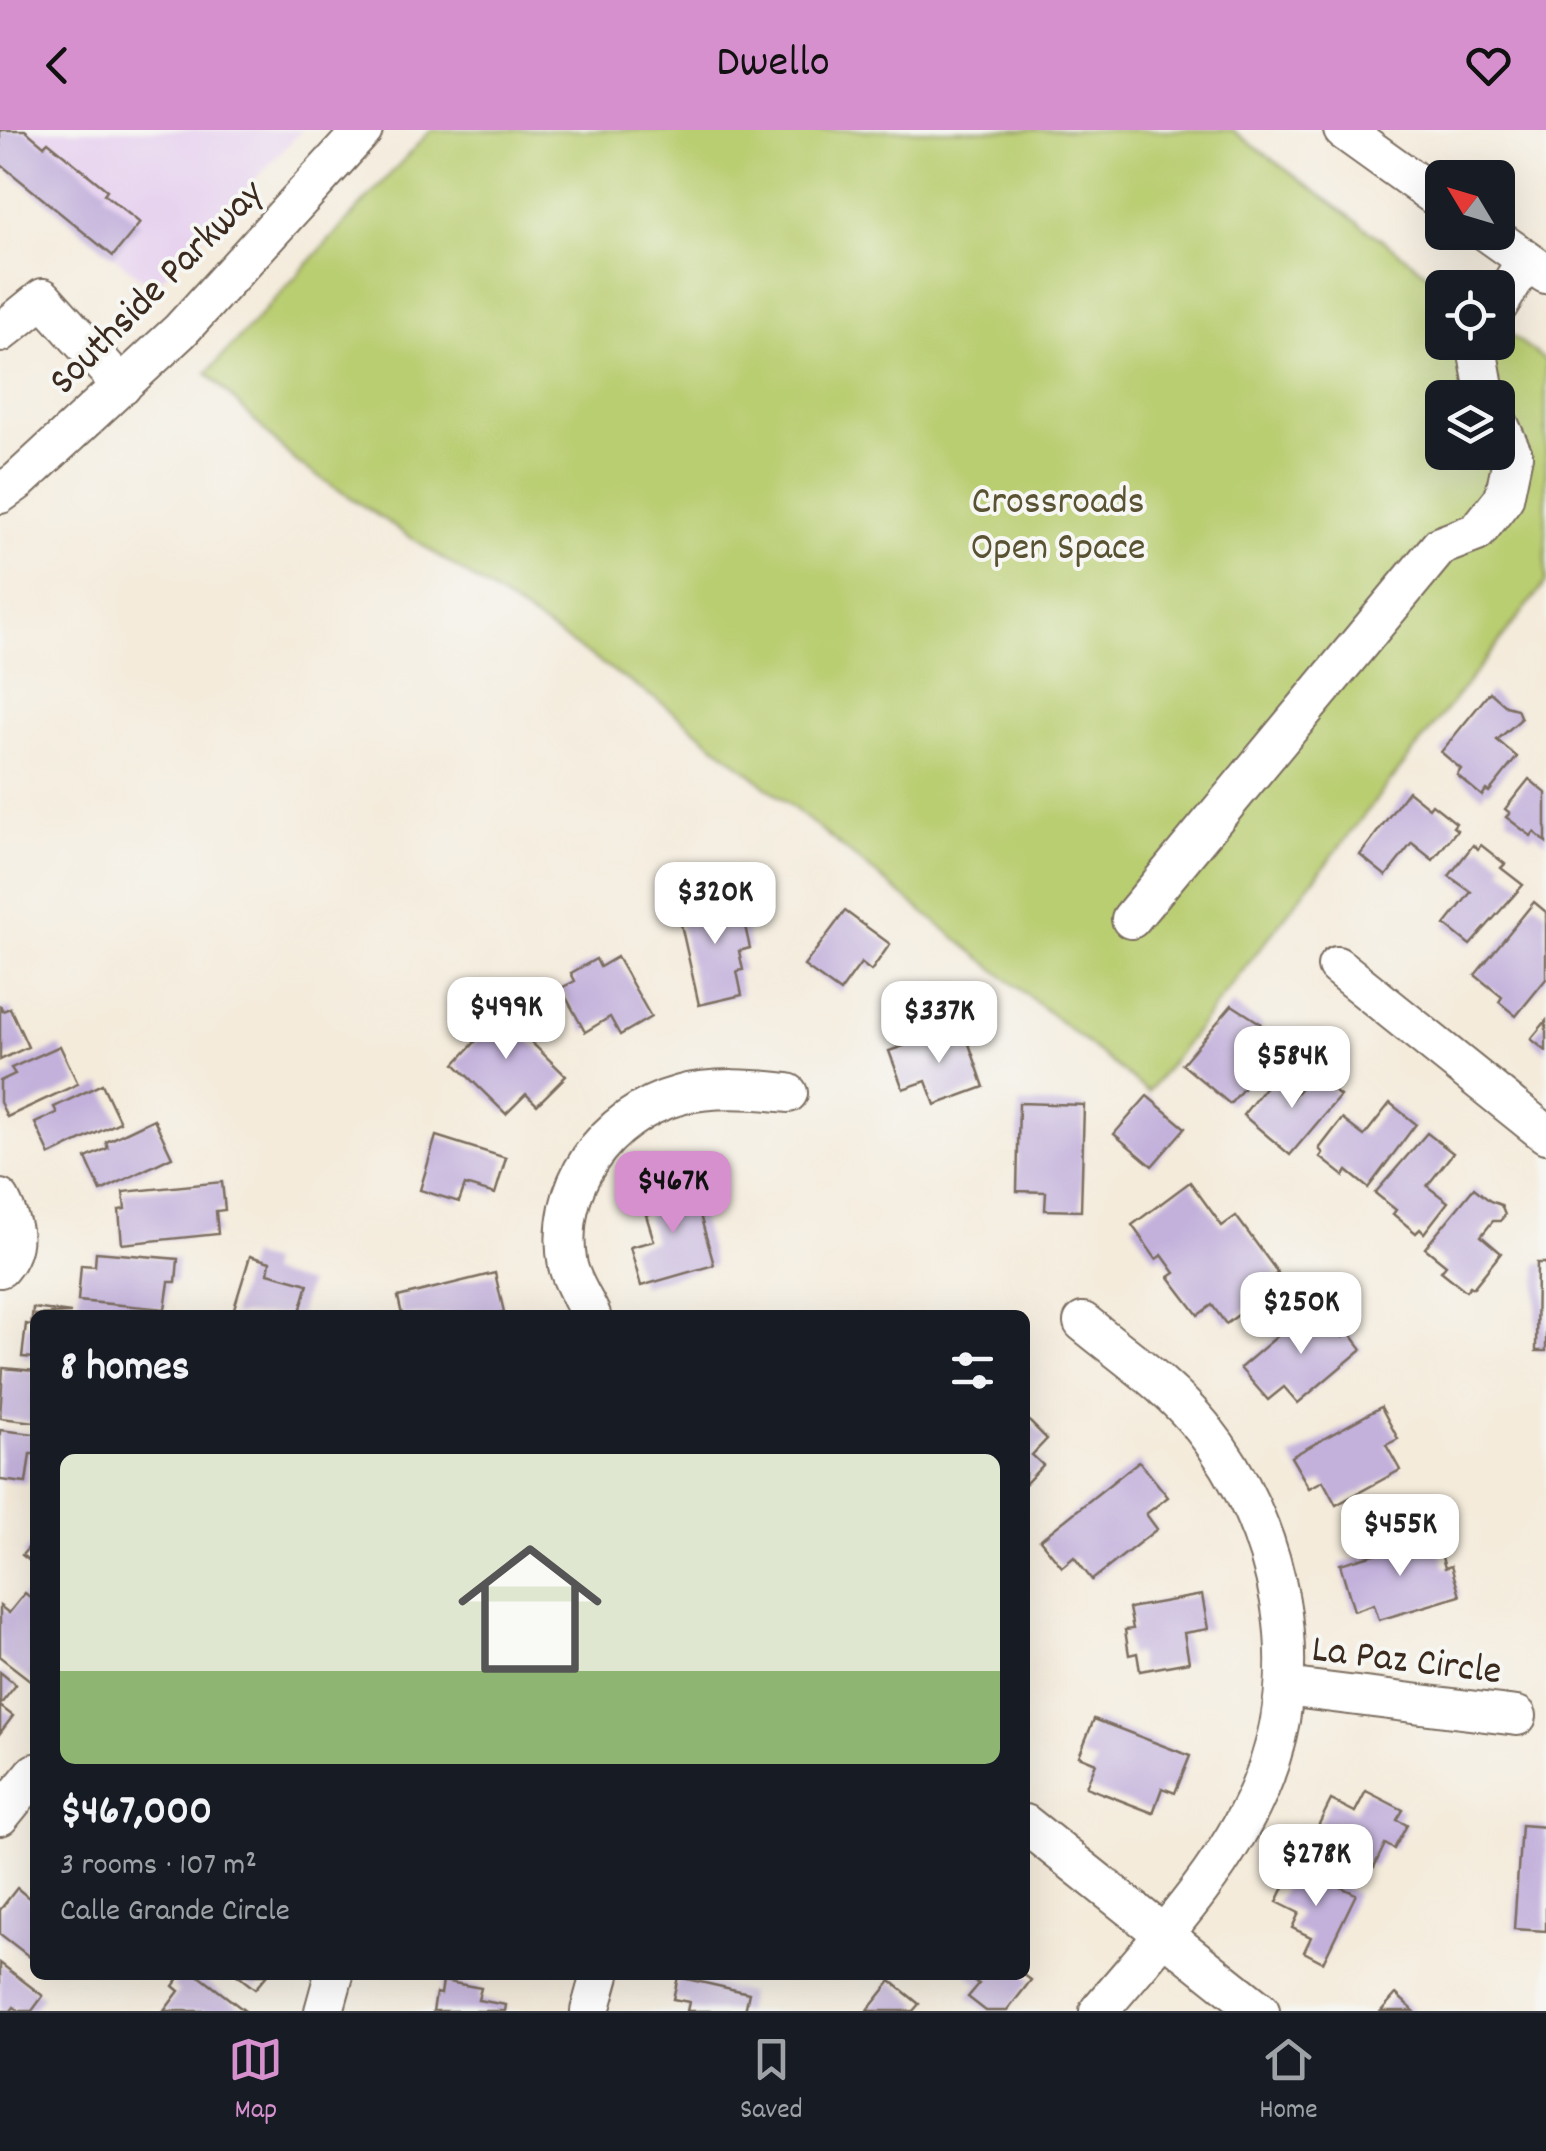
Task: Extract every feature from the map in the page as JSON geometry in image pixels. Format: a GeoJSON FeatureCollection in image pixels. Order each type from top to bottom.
{"type":"FeatureCollection","features":[{"type":"Feature","properties":{"kind":"street","name":"Southside Parkway"},"geometry":{"type":"LineString","coordinates":[[0,494],[18,482],[180,331],[363,130]]}},
{"type":"Feature","properties":{"kind":"street"},"geometry":{"type":"LineString","coordinates":[[1342,130],[1425,189]]}},
{"type":"Feature","properties":{"kind":"street"},"geometry":{"type":"LineString","coordinates":[[1513,250],[1536,267],[1515,289]]}},
{"type":"Feature","properties":{"kind":"street"},"geometry":{"type":"LineString","coordinates":[[0,334],[43,298],[122,386]]}},
{"type":"Feature","properties":{"kind":"street"},"geometry":{"type":"LineString","coordinates":[[1132,919],[1440,546],[1477,532],[1504,498],[1510,470]]}},
{"type":"Feature","properties":{"kind":"street"},"geometry":{"type":"LineString","coordinates":[[1337,966],[1546,1134]]}},
{"type":"Feature","properties":{"kind":"street"},"geometry":{"type":"LineString","coordinates":[[589,1310],[569,1270],[564,1231],[576,1180],[606,1136],[636,1112],[682,1094],[750,1089],[788,1093]]}},
{"type":"Feature","properties":{"kind":"street"},"geometry":{"type":"LineString","coordinates":[[0,1199],[7,1251]]}},
{"type":"Feature","properties":{"kind":"street"},"geometry":{"type":"LineString","coordinates":[[1083,1322],[1168,1392],[1191,1416],[1253,1506],[1270,1554],[1281,1608],[1285,1687],[1281,1719],[1258,1790],[1216,1864],[1099,2011]]}},
{"type":"Feature","properties":{"kind":"street","name":"La Paz Circle"},"geometry":{"type":"LineString","coordinates":[[1285,1687],[1517,1716]]}},
{"type":"Feature","properties":{"kind":"street"},"geometry":{"type":"LineString","coordinates":[[0,1816],[30,1779]]}},
{"type":"Feature","properties":{"kind":"street"},"geometry":{"type":"LineString","coordinates":[[1030,1828],[1260,2011]]}},
{"type":"Feature","properties":{"kind":"street"},"geometry":{"type":"LineString","coordinates":[[324,2011],[333,1980]]}},
{"type":"Feature","properties":{"kind":"street"},"geometry":{"type":"LineString","coordinates":[[590,2011],[599,1980]]}},
{"type":"Feature","properties":{"kind":"shaded area"},"geometry":{"type":"Polygon","coordinates":[[[0,130],[302,130],[153,288],[0,164],[0,130]]]}},
{"type":"Feature","properties":{"kind":"green space","name":"Crossroads Open Space"},"geometry":{"type":"Polygon","coordinates":[[[431,130],[1232,130],[1425,272],[1425,360],[1515,360],[1515,338],[1546,361],[1546,582],[1148,1092],[666,706],[295,461],[207,373],[431,130]]]}},
{"type":"Feature","properties":{"kind":"building"},"geometry":{"type":"Polygon","coordinates":[[[0,130],[25,130],[44,146],[48,142],[140,223],[113,256],[0,164],[0,130]]]}},
{"type":"Feature","properties":{"kind":"building"},"geometry":{"type":"Polygon","coordinates":[[[1490,692],[1506,706],[1517,709],[1521,719],[1497,740],[1517,757],[1482,796],[1457,775],[1461,769],[1441,752],[1490,692]]]}},
{"type":"Feature","properties":{"kind":"building"},"geometry":{"type":"Polygon","coordinates":[[[1529,779],[1546,793],[1546,842],[1506,817],[1510,813],[1505,809],[1529,779]]]}},
{"type":"Feature","properties":{"kind":"building"},"geometry":{"type":"Polygon","coordinates":[[[1408,791],[1456,823],[1453,827],[1457,830],[1433,860],[1412,843],[1386,876],[1360,855],[1408,791]]]}},
{"type":"Feature","properties":{"kind":"building"},"geometry":{"type":"Polygon","coordinates":[[[1473,845],[1478,849],[1481,845],[1505,864],[1501,868],[1523,885],[1470,945],[1445,925],[1471,892],[1449,876],[1473,845]]]}},
{"type":"Feature","properties":{"kind":"building"},"geometry":{"type":"Polygon","coordinates":[[[737,891],[750,948],[739,951],[743,970],[737,971],[742,995],[699,1005],[678,911],[721,901],[719,896],[737,891]]]}},
{"type":"Feature","properties":{"kind":"building"},"geometry":{"type":"Polygon","coordinates":[[[1534,902],[1546,912],[1546,979],[1516,1016],[1499,1002],[1502,997],[1475,975],[1534,902]]]}},
{"type":"Feature","properties":{"kind":"building"},"geometry":{"type":"Polygon","coordinates":[[[845,911],[890,944],[871,971],[861,963],[840,992],[804,966],[845,911]]]}},
{"type":"Feature","properties":{"kind":"building"},"geometry":{"type":"Polygon","coordinates":[[[617,957],[651,1017],[620,1035],[610,1017],[585,1032],[561,988],[575,981],[571,973],[596,959],[600,967],[617,957]]]}},
{"type":"Feature","properties":{"kind":"building"},"geometry":{"type":"Polygon","coordinates":[[[490,1002],[566,1076],[537,1105],[526,1094],[506,1114],[455,1064],[475,1042],[463,1030],[490,1002]]]}},
{"type":"Feature","properties":{"kind":"building"},"geometry":{"type":"Polygon","coordinates":[[[0,1005],[3,1011],[10,1008],[28,1047],[0,1060],[0,1005]]]}},
{"type":"Feature","properties":{"kind":"building"},"geometry":{"type":"Polygon","coordinates":[[[1232,1005],[1260,1023],[1262,1029],[1259,1037],[1250,1038],[1238,1053],[1259,1070],[1230,1104],[1182,1064],[1232,1005]]]}},
{"type":"Feature","properties":{"kind":"building"},"geometry":{"type":"Polygon","coordinates":[[[1546,1021],[1546,1051],[1531,1039],[1546,1021]]]}},
{"type":"Feature","properties":{"kind":"building"},"geometry":{"type":"Polygon","coordinates":[[[952,1029],[957,1042],[967,1038],[984,1087],[935,1105],[926,1081],[903,1089],[889,1051],[952,1029]]]}},
{"type":"Feature","properties":{"kind":"building"},"geometry":{"type":"Polygon","coordinates":[[[60,1046],[78,1084],[7,1117],[0,1102],[0,1081],[15,1074],[11,1068],[60,1046]]]}},
{"type":"Feature","properties":{"kind":"building"},"geometry":{"type":"Polygon","coordinates":[[[1312,1070],[1321,1074],[1324,1083],[1340,1096],[1290,1155],[1243,1115],[1271,1080],[1292,1098],[1304,1084],[1304,1075],[1312,1070]]]}},
{"type":"Feature","properties":{"kind":"building"},"geometry":{"type":"Polygon","coordinates":[[[102,1084],[120,1122],[50,1155],[35,1123],[57,1113],[54,1107],[102,1084]]]}},
{"type":"Feature","properties":{"kind":"building"},"geometry":{"type":"Polygon","coordinates":[[[1147,1096],[1185,1128],[1152,1166],[1114,1134],[1147,1096]]]}},
{"type":"Feature","properties":{"kind":"building"},"geometry":{"type":"Polygon","coordinates":[[[1019,1103],[1084,1105],[1081,1211],[1045,1210],[1046,1192],[1017,1191],[1019,1103]]]}},
{"type":"Feature","properties":{"kind":"building"},"geometry":{"type":"Polygon","coordinates":[[[1390,1103],[1416,1124],[1368,1188],[1320,1157],[1323,1153],[1319,1149],[1342,1119],[1364,1136],[1390,1103]]]}},
{"type":"Feature","properties":{"kind":"building"},"geometry":{"type":"Polygon","coordinates":[[[154,1119],[172,1157],[101,1191],[86,1158],[108,1148],[106,1142],[154,1119]]]}},
{"type":"Feature","properties":{"kind":"building"},"geometry":{"type":"Polygon","coordinates":[[[1427,1133],[1453,1153],[1427,1186],[1448,1202],[1424,1233],[1420,1229],[1416,1233],[1375,1193],[1427,1133]]]}},
{"type":"Feature","properties":{"kind":"building"},"geometry":{"type":"Polygon","coordinates":[[[436,1136],[506,1158],[495,1194],[465,1185],[459,1202],[420,1190],[436,1136]]]}},
{"type":"Feature","properties":{"kind":"building"},"geometry":{"type":"Polygon","coordinates":[[[690,1179],[714,1265],[641,1286],[630,1247],[654,1241],[646,1215],[652,1213],[646,1191],[690,1179]]]}},
{"type":"Feature","properties":{"kind":"building"},"geometry":{"type":"Polygon","coordinates":[[[222,1182],[225,1210],[216,1211],[218,1234],[122,1244],[119,1210],[125,1209],[123,1192],[222,1182]]]}},
{"type":"Feature","properties":{"kind":"building"},"geometry":{"type":"Polygon","coordinates":[[[1190,1182],[1222,1226],[1236,1216],[1278,1273],[1259,1287],[1265,1295],[1226,1324],[1212,1305],[1198,1315],[1169,1277],[1175,1273],[1162,1255],[1156,1259],[1132,1225],[1190,1182]]]}},
{"type":"Feature","properties":{"kind":"building"},"geometry":{"type":"Polygon","coordinates":[[[1474,1188],[1501,1205],[1505,1215],[1500,1221],[1493,1221],[1481,1236],[1501,1253],[1473,1288],[1470,1286],[1466,1291],[1441,1271],[1446,1265],[1425,1248],[1474,1188]]]}},
{"type":"Feature","properties":{"kind":"building"},"geometry":{"type":"Polygon","coordinates":[[[96,1252],[178,1259],[176,1282],[169,1282],[165,1309],[78,1301],[81,1265],[95,1266],[96,1252]]]}},
{"type":"Feature","properties":{"kind":"building"},"geometry":{"type":"Polygon","coordinates":[[[250,1256],[270,1262],[268,1273],[308,1284],[300,1310],[234,1310],[250,1256]]]}},
{"type":"Feature","properties":{"kind":"building"},"geometry":{"type":"Polygon","coordinates":[[[1537,1263],[1546,1263],[1546,1351],[1536,1351],[1537,1263]]]}},
{"type":"Feature","properties":{"kind":"building"},"geometry":{"type":"Polygon","coordinates":[[[495,1273],[504,1310],[401,1310],[398,1297],[495,1273]]]}},
{"type":"Feature","properties":{"kind":"building"},"geometry":{"type":"Polygon","coordinates":[[[1315,1304],[1343,1337],[1349,1332],[1362,1349],[1298,1403],[1284,1387],[1268,1400],[1240,1368],[1315,1304]]]}},
{"type":"Feature","properties":{"kind":"building"},"geometry":{"type":"Polygon","coordinates":[[[26,1324],[30,1325],[30,1358],[22,1357],[26,1324]]]}},
{"type":"Feature","properties":{"kind":"building"},"geometry":{"type":"Polygon","coordinates":[[[3,1368],[30,1371],[30,1421],[0,1418],[3,1368]]]}},
{"type":"Feature","properties":{"kind":"building"},"geometry":{"type":"Polygon","coordinates":[[[1381,1407],[1398,1439],[1386,1445],[1400,1470],[1336,1505],[1323,1481],[1309,1488],[1291,1457],[1381,1407]]]}},
{"type":"Feature","properties":{"kind":"building"},"geometry":{"type":"Polygon","coordinates":[[[1030,1422],[1047,1439],[1032,1455],[1043,1465],[1030,1479],[1030,1422]]]}},
{"type":"Feature","properties":{"kind":"building"},"geometry":{"type":"Polygon","coordinates":[[[0,1430],[30,1433],[26,1483],[0,1480],[0,1430]]]}},
{"type":"Feature","properties":{"kind":"building"},"geometry":{"type":"Polygon","coordinates":[[[1139,1461],[1168,1497],[1146,1514],[1157,1529],[1092,1580],[1074,1557],[1062,1567],[1040,1540],[1139,1461]]]}},
{"type":"Feature","properties":{"kind":"building"},"geometry":{"type":"Polygon","coordinates":[[[1436,1536],[1445,1568],[1451,1566],[1460,1596],[1379,1620],[1374,1604],[1354,1611],[1340,1564],[1436,1536]]]}},
{"type":"Feature","properties":{"kind":"building"},"geometry":{"type":"Polygon","coordinates":[[[25,1593],[30,1597],[30,1680],[0,1657],[0,1606],[9,1613],[25,1593]]]}},
{"type":"Feature","properties":{"kind":"building"},"geometry":{"type":"Polygon","coordinates":[[[1202,1595],[1208,1629],[1184,1633],[1189,1662],[1140,1671],[1137,1653],[1129,1655],[1125,1630],[1133,1629],[1129,1608],[1202,1595]]]}},
{"type":"Feature","properties":{"kind":"building"},"geometry":{"type":"Polygon","coordinates":[[[0,1672],[16,1685],[0,1705],[0,1672]]]}},
{"type":"Feature","properties":{"kind":"building"},"geometry":{"type":"Polygon","coordinates":[[[0,1706],[13,1716],[0,1733],[0,1706]]]}},
{"type":"Feature","properties":{"kind":"building"},"geometry":{"type":"Polygon","coordinates":[[[1094,1719],[1190,1756],[1175,1793],[1162,1788],[1153,1813],[1086,1787],[1096,1763],[1079,1756],[1094,1719]]]}},
{"type":"Feature","properties":{"kind":"building"},"geometry":{"type":"Polygon","coordinates":[[[1366,1791],[1403,1810],[1397,1820],[1407,1825],[1394,1849],[1385,1844],[1374,1867],[1313,1836],[1331,1800],[1355,1812],[1366,1791]]]}},
{"type":"Feature","properties":{"kind":"building"},"geometry":{"type":"Polygon","coordinates":[[[1521,1825],[1546,1827],[1546,1931],[1514,1929],[1521,1825]]]}},
{"type":"Feature","properties":{"kind":"building"},"geometry":{"type":"Polygon","coordinates":[[[1294,1866],[1356,1894],[1323,1962],[1304,1952],[1311,1937],[1292,1928],[1299,1913],[1277,1902],[1294,1866]]]}},
{"type":"Feature","properties":{"kind":"building"},"geometry":{"type":"Polygon","coordinates":[[[17,1888],[30,1899],[30,1957],[0,1934],[0,1910],[17,1888]]]}},
{"type":"Feature","properties":{"kind":"building"},"geometry":{"type":"Polygon","coordinates":[[[0,1963],[43,1996],[32,2011],[14,2007],[11,2011],[0,2011],[0,1963]]]}},
{"type":"Feature","properties":{"kind":"building"},"geometry":{"type":"Polygon","coordinates":[[[177,1980],[205,1980],[245,2011],[164,2011],[179,1991],[173,1986],[177,1980]]]}},
{"type":"Feature","properties":{"kind":"building"},"geometry":{"type":"Polygon","coordinates":[[[243,1980],[263,1980],[255,1989],[243,1980]]]}},
{"type":"Feature","properties":{"kind":"building"},"geometry":{"type":"Polygon","coordinates":[[[677,1980],[749,1993],[745,2011],[687,2011],[689,2002],[673,1999],[677,1980]]]}},
{"type":"Feature","properties":{"kind":"building"},"geometry":{"type":"Polygon","coordinates":[[[974,1980],[1031,1980],[1007,2011],[986,2011],[968,1997],[979,1984],[974,1980]]]}},
{"type":"Feature","properties":{"kind":"building"},"geometry":{"type":"Polygon","coordinates":[[[443,1981],[481,1988],[478,2000],[506,2005],[505,2011],[433,2011],[443,1981]]]}},
{"type":"Feature","properties":{"kind":"building"},"geometry":{"type":"Polygon","coordinates":[[[891,1981],[919,2004],[913,2011],[867,2011],[891,1981]]]}},
{"type":"Feature","properties":{"kind":"building"},"geometry":{"type":"Polygon","coordinates":[[[1396,1994],[1414,2011],[1381,2011],[1396,1994]]]}}]}
